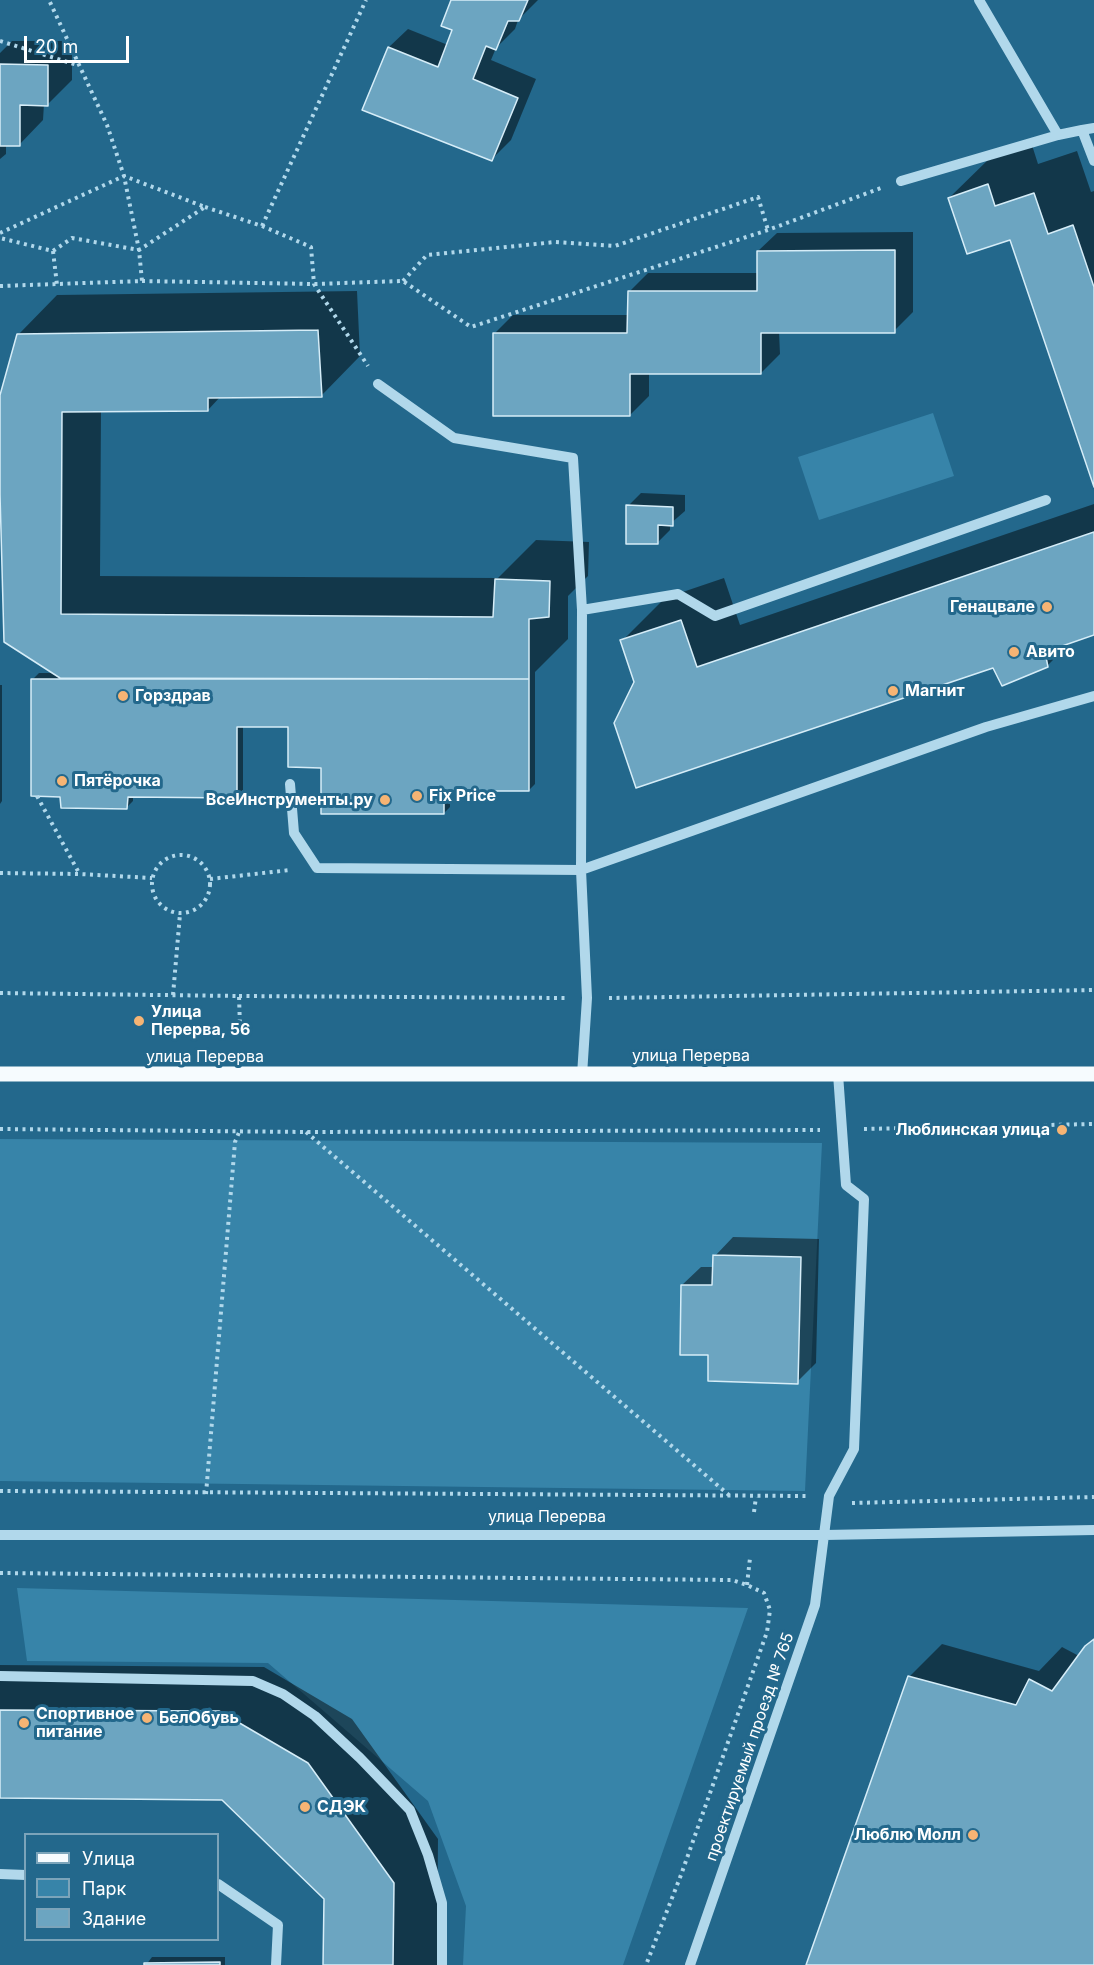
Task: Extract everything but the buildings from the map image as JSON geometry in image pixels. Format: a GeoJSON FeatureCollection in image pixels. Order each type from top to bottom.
{"type":"FeatureCollection","features":[{"type":"Feature","properties":{"kind":"main road","name":"улица Перерва"},"geometry":{"type":"LineString","coordinates":[[0,1074],[1094,1074]]}},
{"type":"Feature","properties":{"kind":"street"},"geometry":{"type":"LineString","coordinates":[[979,0],[1058,135]]}},
{"type":"Feature","properties":{"kind":"street"},"geometry":{"type":"LineString","coordinates":[[901,181],[1058,135],[1094,128]]}},
{"type":"Feature","properties":{"kind":"street"},"geometry":{"type":"LineString","coordinates":[[1082,130],[1094,161]]}},
{"type":"Feature","properties":{"kind":"street"},"geometry":{"type":"LineString","coordinates":[[378,384],[454,438],[573,458],[582,610],[581,870],[587,998],[582,1075]]}},
{"type":"Feature","properties":{"kind":"street"},"geometry":{"type":"LineString","coordinates":[[582,610],[678,594],[715,616],[1046,500]]}},
{"type":"Feature","properties":{"kind":"street"},"geometry":{"type":"LineString","coordinates":[[290,784],[294,833],[317,868],[581,870],[986,727],[1094,696]]}},
{"type":"Feature","properties":{"kind":"street"},"geometry":{"type":"LineString","coordinates":[[829,1496],[854,1449],[864,1210],[864,1199],[846,1185],[838,1074]]}},
{"type":"Feature","properties":{"kind":"street","name":"проектируемый проезд № 765"},"geometry":{"type":"LineString","coordinates":[[690,1965],[815,1605],[829,1496]]}},
{"type":"Feature","properties":{"kind":"street","name":"улица Перерва"},"geometry":{"type":"LineString","coordinates":[[0,1535],[825,1535],[1094,1530]]}},
{"type":"Feature","properties":{"kind":"street"},"geometry":{"type":"LineString","coordinates":[[0,1676],[252,1681],[283,1694],[315,1716],[410,1810],[428,1855],[442,1903],[442,1965]]}},
{"type":"Feature","properties":{"kind":"street"},"geometry":{"type":"LineString","coordinates":[[0,1874],[24,1875]]}},
{"type":"Feature","properties":{"kind":"street"},"geometry":{"type":"LineString","coordinates":[[219,1885],[278,1925],[276,1965]]}},
{"type":"Feature","properties":{"kind":"path"},"geometry":{"type":"LineString","coordinates":[[49,0],[107,125],[124,176],[139,250],[142,281]]}},
{"type":"Feature","properties":{"kind":"path"},"geometry":{"type":"LineString","coordinates":[[262,226],[366,0]]}},
{"type":"Feature","properties":{"kind":"path"},"geometry":{"type":"LineString","coordinates":[[0,41],[78,65]]}},
{"type":"Feature","properties":{"kind":"path"},"geometry":{"type":"LineString","coordinates":[[0,235],[124,176],[262,226],[311,247],[314,284],[362,354],[378,384]]}},
{"type":"Feature","properties":{"kind":"path"},"geometry":{"type":"LineString","coordinates":[[0,286],[142,281],[314,284],[403,280],[471,327],[768,230],[901,181]]}},
{"type":"Feature","properties":{"kind":"path"},"geometry":{"type":"LineString","coordinates":[[403,280],[427,255],[555,242],[615,246],[758,197],[768,230]]}},
{"type":"Feature","properties":{"kind":"path"},"geometry":{"type":"LineString","coordinates":[[53,251],[72,238],[139,250],[205,207]]}},
{"type":"Feature","properties":{"kind":"path"},"geometry":{"type":"LineString","coordinates":[[0,235],[53,251]]}},
{"type":"Feature","properties":{"kind":"path"},"geometry":{"type":"LineString","coordinates":[[53,251],[57,285]]}},
{"type":"Feature","properties":{"kind":"path"},"geometry":{"type":"LineString","coordinates":[[37,796],[79,874]]}},
{"type":"Feature","properties":{"kind":"path"},"geometry":{"type":"LineString","coordinates":[[174,856],[190,856],[203,865],[210,879],[209,896],[197,910],[180,914],[164,909],[153,895],[152,878],[160,864],[174,856]]}},
{"type":"Feature","properties":{"kind":"path"},"geometry":{"type":"LineString","coordinates":[[210,879],[317,868]]}},
{"type":"Feature","properties":{"kind":"path"},"geometry":{"type":"LineString","coordinates":[[0,873],[152,878]]}},
{"type":"Feature","properties":{"kind":"path"},"geometry":{"type":"LineString","coordinates":[[173,995],[180,914]]}},
{"type":"Feature","properties":{"kind":"path"},"geometry":{"type":"LineString","coordinates":[[0,993],[587,998],[1094,990]]}},
{"type":"Feature","properties":{"kind":"path"},"geometry":{"type":"LineString","coordinates":[[239,996],[240,1027]]}},
{"type":"Feature","properties":{"kind":"path"},"geometry":{"type":"LineString","coordinates":[[0,1128],[306,1132],[842,1130],[1094,1124]]}},
{"type":"Feature","properties":{"kind":"path"},"geometry":{"type":"LineString","coordinates":[[206,1494],[235,1142],[240,1130]]}},
{"type":"Feature","properties":{"kind":"path"},"geometry":{"type":"LineString","coordinates":[[306,1132],[731,1497]]}},
{"type":"Feature","properties":{"kind":"path"},"geometry":{"type":"LineString","coordinates":[[0,1491],[829,1496],[853,1503],[1094,1497]]}},
{"type":"Feature","properties":{"kind":"path"},"geometry":{"type":"LineString","coordinates":[[0,1573],[732,1580],[764,1593],[770,1610],[767,1632],[681,1875],[646,1965]]}},
{"type":"Feature","properties":{"kind":"green space"},"geometry":{"type":"Polygon","coordinates":[[[933,413],[954,476],[819,520],[798,457],[933,413]]]}},
{"type":"Feature","properties":{"kind":"green space"},"geometry":{"type":"Polygon","coordinates":[[[0,1139],[822,1143],[805,1491],[0,1481],[0,1139]]]}},
{"type":"Feature","properties":{"kind":"green space"},"geometry":{"type":"Polygon","coordinates":[[[17,1588],[748,1608],[623,1965],[463,1965],[466,1906],[428,1801],[268,1663],[27,1661],[17,1588]]]}},
{"type":"Feature","properties":{"kind":"place","name":"Генацвале"},"geometry":{"type":"Point","coordinates":[1047,607]}},
{"type":"Feature","properties":{"kind":"place","name":"Авито"},"geometry":{"type":"Point","coordinates":[1014,652]}},
{"type":"Feature","properties":{"kind":"place","name":"Магнит"},"geometry":{"type":"Point","coordinates":[893,691]}},
{"type":"Feature","properties":{"kind":"place","name":"Горздрав"},"geometry":{"type":"Point","coordinates":[123,696]}},
{"type":"Feature","properties":{"kind":"place","name":"Пятёрочка"},"geometry":{"type":"Point","coordinates":[62,781]}},
{"type":"Feature","properties":{"kind":"place","name":"Fix Price"},"geometry":{"type":"Point","coordinates":[417,796]}},
{"type":"Feature","properties":{"kind":"place","name":"ВсеИнструменты.ру"},"geometry":{"type":"Point","coordinates":[385,800]}},
{"type":"Feature","properties":{"kind":"place","name":"Улица Перерва, 56"},"geometry":{"type":"Point","coordinates":[139,1021]}},
{"type":"Feature","properties":{"kind":"place","name":"Люблинская улица"},"geometry":{"type":"Point","coordinates":[1062,1130]}},
{"type":"Feature","properties":{"kind":"place","name":"БелОбувь"},"geometry":{"type":"Point","coordinates":[147,1718]}},
{"type":"Feature","properties":{"kind":"place","name":"Спортивное питание"},"geometry":{"type":"Point","coordinates":[24,1723]}},
{"type":"Feature","properties":{"kind":"place","name":"СДЭК"},"geometry":{"type":"Point","coordinates":[305,1807]}},
{"type":"Feature","properties":{"kind":"place","name":"Люблю Молл"},"geometry":{"type":"Point","coordinates":[973,1835]}}]}
